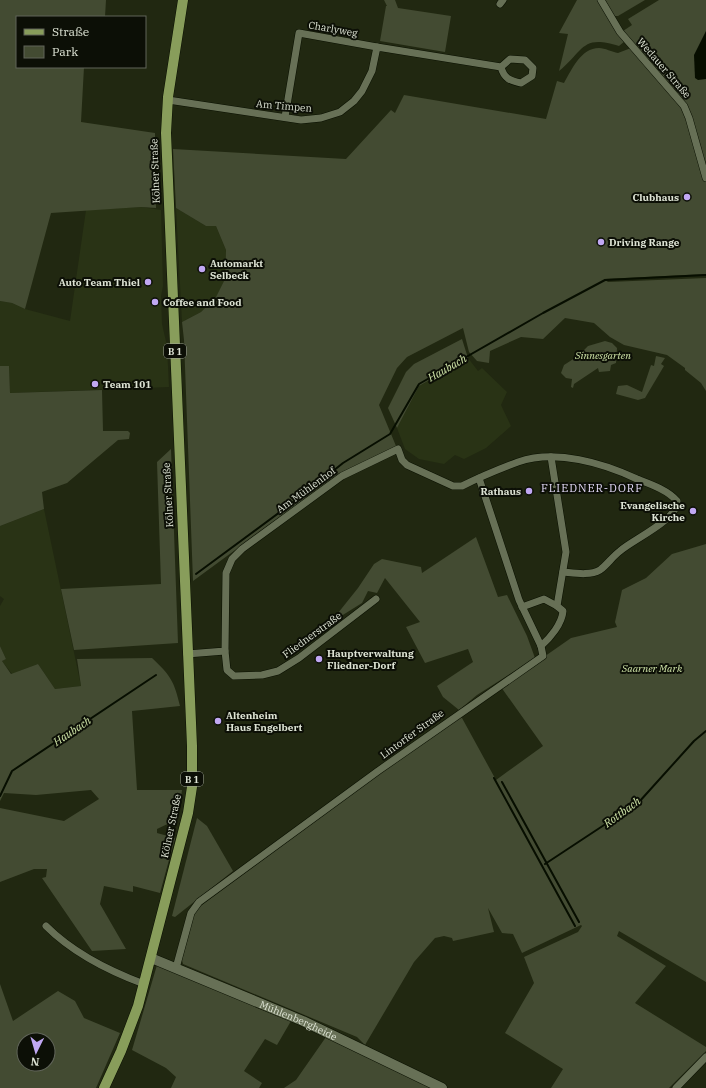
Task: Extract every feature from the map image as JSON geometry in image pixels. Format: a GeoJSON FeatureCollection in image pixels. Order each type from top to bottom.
{"type":"FeatureCollection","features":[{"type":"Feature","properties":{"kind":"main road","name":"Kölner Straße"},"geometry":{"type":"LineString","coordinates":[[104,1088],[121,1051],[144,984],[188,812],[192,788],[193,761],[187,654],[167,163],[168,100],[183,0]]}},
{"type":"Feature","properties":{"kind":"street","name":"Wedauer Straße"},"geometry":{"type":"LineString","coordinates":[[601,0],[620,32],[684,106],[689,118],[706,178]]}},
{"type":"Feature","properties":{"kind":"street","name":"Charlyweg"},"geometry":{"type":"LineString","coordinates":[[285,117],[299,33],[377,47]]}},
{"type":"Feature","properties":{"kind":"street","name":"Am Timpen"},"geometry":{"type":"LineString","coordinates":[[168,100],[312,120],[331,116],[347,107],[358,96],[368,82],[377,47]]}},
{"type":"Feature","properties":{"kind":"street"},"geometry":{"type":"LineString","coordinates":[[377,47],[501,67]]}},
{"type":"Feature","properties":{"kind":"street"},"geometry":{"type":"LineString","coordinates":[[510,59],[525,60],[533,68],[532,76],[522,83],[511,81],[504,75],[501,67],[510,59]]}},
{"type":"Feature","properties":{"kind":"street","name":"Am Mühlenhof"},"geometry":{"type":"LineString","coordinates":[[225,652],[226,573],[232,559],[242,549],[342,476],[398,449],[402,460],[407,465],[444,483],[454,486],[462,486],[520,462],[551,457],[582,460],[616,470],[647,483],[673,497],[677,504],[674,511],[655,527],[621,550],[600,570],[590,573],[563,572]]}},
{"type":"Feature","properties":{"kind":"street"},"geometry":{"type":"LineString","coordinates":[[551,457],[565,544],[563,572],[557,606]]}},
{"type":"Feature","properties":{"kind":"street"},"geometry":{"type":"LineString","coordinates":[[479,478],[522,607],[541,646],[550,638],[563,616],[563,611],[557,606],[544,600],[522,607]]}},
{"type":"Feature","properties":{"kind":"street","name":"Fliednerstraße"},"geometry":{"type":"LineString","coordinates":[[225,652],[227,670],[234,676],[262,676],[278,671],[299,658],[376,599]]}},
{"type":"Feature","properties":{"kind":"street","name":"Lintorfer Straße"},"geometry":{"type":"LineString","coordinates":[[176,968],[191,913],[199,902],[384,766],[543,656],[541,646]]}},
{"type":"Feature","properties":{"kind":"street"},"geometry":{"type":"LineString","coordinates":[[187,654],[225,652]]}},
{"type":"Feature","properties":{"kind":"street"},"geometry":{"type":"LineString","coordinates":[[46,926],[57,938],[108,969],[144,984]]}},
{"type":"Feature","properties":{"kind":"street","name":"Mühlenbergheide"},"geometry":{"type":"LineString","coordinates":[[151,958],[328,1032],[442,1088]]}},
{"type":"Feature","properties":{"kind":"street"},"geometry":{"type":"LineString","coordinates":[[676,1088],[706,1057]]}},
{"type":"Feature","properties":{"kind":"shaded area"},"geometry":{"type":"Polygon","coordinates":[[[706,31],[706,79],[698,80],[695,78],[694,55],[706,31]]]}},
{"type":"Feature","properties":{"kind":"shaded area"},"geometry":{"type":"Polygon","coordinates":[[[141,207],[161,210],[163,286],[161,296],[162,324],[167,346],[169,387],[10,393],[9,366],[0,366],[0,301],[12,303],[25,309],[70,321],[86,210],[141,207]]]}},
{"type":"Feature","properties":{"kind":"shaded area"},"geometry":{"type":"Polygon","coordinates":[[[176,208],[206,226],[216,226],[226,250],[225,279],[216,297],[201,312],[182,322],[176,208]]]}},
{"type":"Feature","properties":{"kind":"shaded area"},"geometry":{"type":"Polygon","coordinates":[[[468,358],[478,371],[482,368],[507,392],[501,405],[511,426],[486,448],[464,459],[455,455],[444,464],[419,459],[405,449],[397,428],[419,386],[468,358]]]}},
{"type":"Feature","properties":{"kind":"shaded area"},"geometry":{"type":"Polygon","coordinates":[[[44,509],[81,686],[55,689],[38,664],[12,674],[2,661],[6,659],[0,646],[0,606],[4,599],[0,596],[0,526],[44,509]]]}},
{"type":"Feature","properties":{"kind":"green space"},"geometry":{"type":"Polygon","coordinates":[[[0,0],[106,0],[105,16],[16,16],[16,68],[84,68],[81,122],[155,133],[156,208],[141,207],[51,213],[25,309],[12,303],[0,301],[0,0]]]}},
{"type":"Feature","properties":{"kind":"green space"},"geometry":{"type":"Polygon","coordinates":[[[384,0],[395,0],[398,8],[451,16],[445,52],[380,41],[387,6],[384,0]]]}},
{"type":"Feature","properties":{"kind":"green space"},"geometry":{"type":"Polygon","coordinates":[[[577,0],[599,0],[625,41],[619,46],[607,43],[590,43],[584,46],[559,71],[568,34],[559,33],[577,0]]]}},
{"type":"Feature","properties":{"kind":"green space"},"geometry":{"type":"Polygon","coordinates":[[[605,0],[645,0],[618,16],[614,16],[605,0]]]}},
{"type":"Feature","properties":{"kind":"green space"},"geometry":{"type":"Polygon","coordinates":[[[659,0],[706,0],[706,274],[604,279],[608,282],[706,278],[706,391],[701,383],[685,370],[685,368],[667,355],[624,345],[610,337],[594,323],[565,318],[543,339],[521,337],[490,351],[489,363],[477,361],[469,352],[463,328],[407,357],[397,368],[379,405],[396,446],[336,476],[193,581],[184,340],[182,322],[201,312],[216,297],[225,279],[226,250],[216,226],[206,226],[176,208],[173,149],[346,159],[391,110],[395,113],[404,95],[546,119],[557,81],[564,83],[582,55],[593,49],[599,48],[618,53],[631,48],[686,104],[623,31],[632,25],[628,19],[659,0]]]}},
{"type":"Feature","properties":{"kind":"green space"},"geometry":{"type":"Polygon","coordinates":[[[462,339],[468,358],[419,386],[397,428],[388,408],[406,372],[414,364],[462,339]]]}},
{"type":"Feature","properties":{"kind":"green space","name":"Sinnesgarten"},"geometry":{"type":"Polygon","coordinates":[[[605,341],[612,343],[617,348],[616,363],[611,365],[610,371],[599,372],[598,368],[574,384],[573,388],[571,387],[572,379],[566,378],[561,373],[564,365],[578,356],[588,346],[605,341]]]}},
{"type":"Feature","properties":{"kind":"green space"},"geometry":{"type":"Polygon","coordinates":[[[656,356],[665,358],[661,364],[664,366],[645,398],[638,400],[616,394],[618,386],[627,385],[642,392],[651,365],[654,366],[656,356]]]}},
{"type":"Feature","properties":{"kind":"green space"},"geometry":{"type":"Polygon","coordinates":[[[0,366],[9,366],[10,393],[102,390],[103,431],[128,431],[130,433],[129,439],[118,440],[67,483],[42,492],[44,509],[0,526],[0,366]]]}},
{"type":"Feature","properties":{"kind":"green space"},"geometry":{"type":"Polygon","coordinates":[[[171,449],[178,643],[74,650],[61,589],[161,584],[157,462],[171,449]]]}},
{"type":"Feature","properties":{"kind":"green space"},"geometry":{"type":"Polygon","coordinates":[[[476,537],[498,597],[507,595],[527,636],[535,658],[477,695],[459,710],[443,697],[437,686],[473,662],[468,649],[425,663],[406,627],[420,622],[385,578],[377,593],[368,591],[362,603],[330,623],[358,588],[374,564],[382,559],[421,567],[422,573],[476,537]]]}},
{"type":"Feature","properties":{"kind":"green space","name":"Saarner Mark"},"geometry":{"type":"Polygon","coordinates":[[[706,544],[706,982],[619,931],[617,936],[666,966],[635,1003],[706,1047],[706,1051],[669,1088],[551,1088],[563,1069],[505,1033],[534,983],[524,957],[578,932],[582,926],[581,925],[522,953],[513,934],[502,933],[488,908],[494,932],[453,941],[452,938],[444,936],[435,938],[414,962],[365,1045],[357,1037],[183,964],[182,960],[194,915],[198,908],[456,717],[462,718],[496,780],[543,746],[501,687],[571,638],[617,627],[615,622],[622,590],[646,578],[672,554],[706,544]]]}},
{"type":"Feature","properties":{"kind":"green space"},"geometry":{"type":"Polygon","coordinates":[[[0,646],[6,659],[2,661],[11,674],[38,664],[55,689],[81,686],[77,659],[152,658],[164,670],[174,685],[180,706],[132,711],[137,790],[182,790],[178,819],[157,829],[157,833],[175,838],[160,893],[133,886],[133,892],[104,886],[100,904],[126,949],[92,951],[42,878],[46,877],[47,869],[34,869],[0,882],[0,808],[64,821],[99,799],[91,790],[36,795],[4,793],[0,801],[0,646]]]}},
{"type":"Feature","properties":{"kind":"green space"},"geometry":{"type":"Polygon","coordinates":[[[197,818],[207,826],[233,871],[175,917],[172,916],[197,818]]]}},
{"type":"Feature","properties":{"kind":"green space"},"geometry":{"type":"Polygon","coordinates":[[[157,965],[291,1021],[277,1045],[265,1039],[244,1071],[262,1083],[259,1088],[171,1088],[176,1077],[166,1068],[132,1050],[157,965]]]}},
{"type":"Feature","properties":{"kind":"green space"},"geometry":{"type":"Polygon","coordinates":[[[0,984],[13,1021],[58,991],[75,1001],[84,1018],[120,1033],[96,1088],[0,1088],[0,984]]]}},
{"type":"Feature","properties":{"kind":"green space"},"geometry":{"type":"Polygon","coordinates":[[[326,1037],[432,1088],[284,1088],[296,1080],[326,1037]]]}},
{"type":"Feature","properties":{"kind":"waterway","name":"Haubach"},"geometry":{"type":"LineString","coordinates":[[196,574],[303,495],[343,463],[390,434],[419,384],[543,313],[605,280],[706,275]]}},
{"type":"Feature","properties":{"kind":"waterway","name":"Haubach"},"geometry":{"type":"LineString","coordinates":[[0,796],[12,771],[156,675]]}},
{"type":"Feature","properties":{"kind":"waterway","name":"Rottbach"},"geometry":{"type":"LineString","coordinates":[[545,864],[639,802],[694,741],[706,731]]}},
{"type":"Feature","properties":{"kind":"waterway"},"geometry":{"type":"LineString","coordinates":[[494,778],[575,926]]}},
{"type":"Feature","properties":{"kind":"waterway"},"geometry":{"type":"LineString","coordinates":[[502,782],[579,922]]}},
{"type":"Feature","properties":{"kind":"place","name":"Clubhaus"},"geometry":{"type":"Point","coordinates":[687,197]}},
{"type":"Feature","properties":{"kind":"place","name":"Driving Range"},"geometry":{"type":"Point","coordinates":[601,242]}},
{"type":"Feature","properties":{"kind":"place","name":"Automarkt Selbeck"},"geometry":{"type":"Point","coordinates":[202,269]}},
{"type":"Feature","properties":{"kind":"place","name":"Auto Team Thiel"},"geometry":{"type":"Point","coordinates":[148,282]}},
{"type":"Feature","properties":{"kind":"place","name":"Coffee and Food"},"geometry":{"type":"Point","coordinates":[155,302]}},
{"type":"Feature","properties":{"kind":"place","name":"Team 101"},"geometry":{"type":"Point","coordinates":[95,384]}},
{"type":"Feature","properties":{"kind":"place","name":"Rathaus"},"geometry":{"type":"Point","coordinates":[529,491]}},
{"type":"Feature","properties":{"kind":"place","name":"Evangelische Kirche"},"geometry":{"type":"Point","coordinates":[693,511]}},
{"type":"Feature","properties":{"kind":"place","name":"Hauptverwaltung Fliedner-Dorf"},"geometry":{"type":"Point","coordinates":[319,659]}},
{"type":"Feature","properties":{"kind":"place","name":"Altenheim Haus Engelbert"},"geometry":{"type":"Point","coordinates":[218,721]}},
{"type":"Feature","properties":{"kind":"district","name":"FLIEDNER-DORF"},"geometry":{"type":"Point","coordinates":[592,488]}}]}
